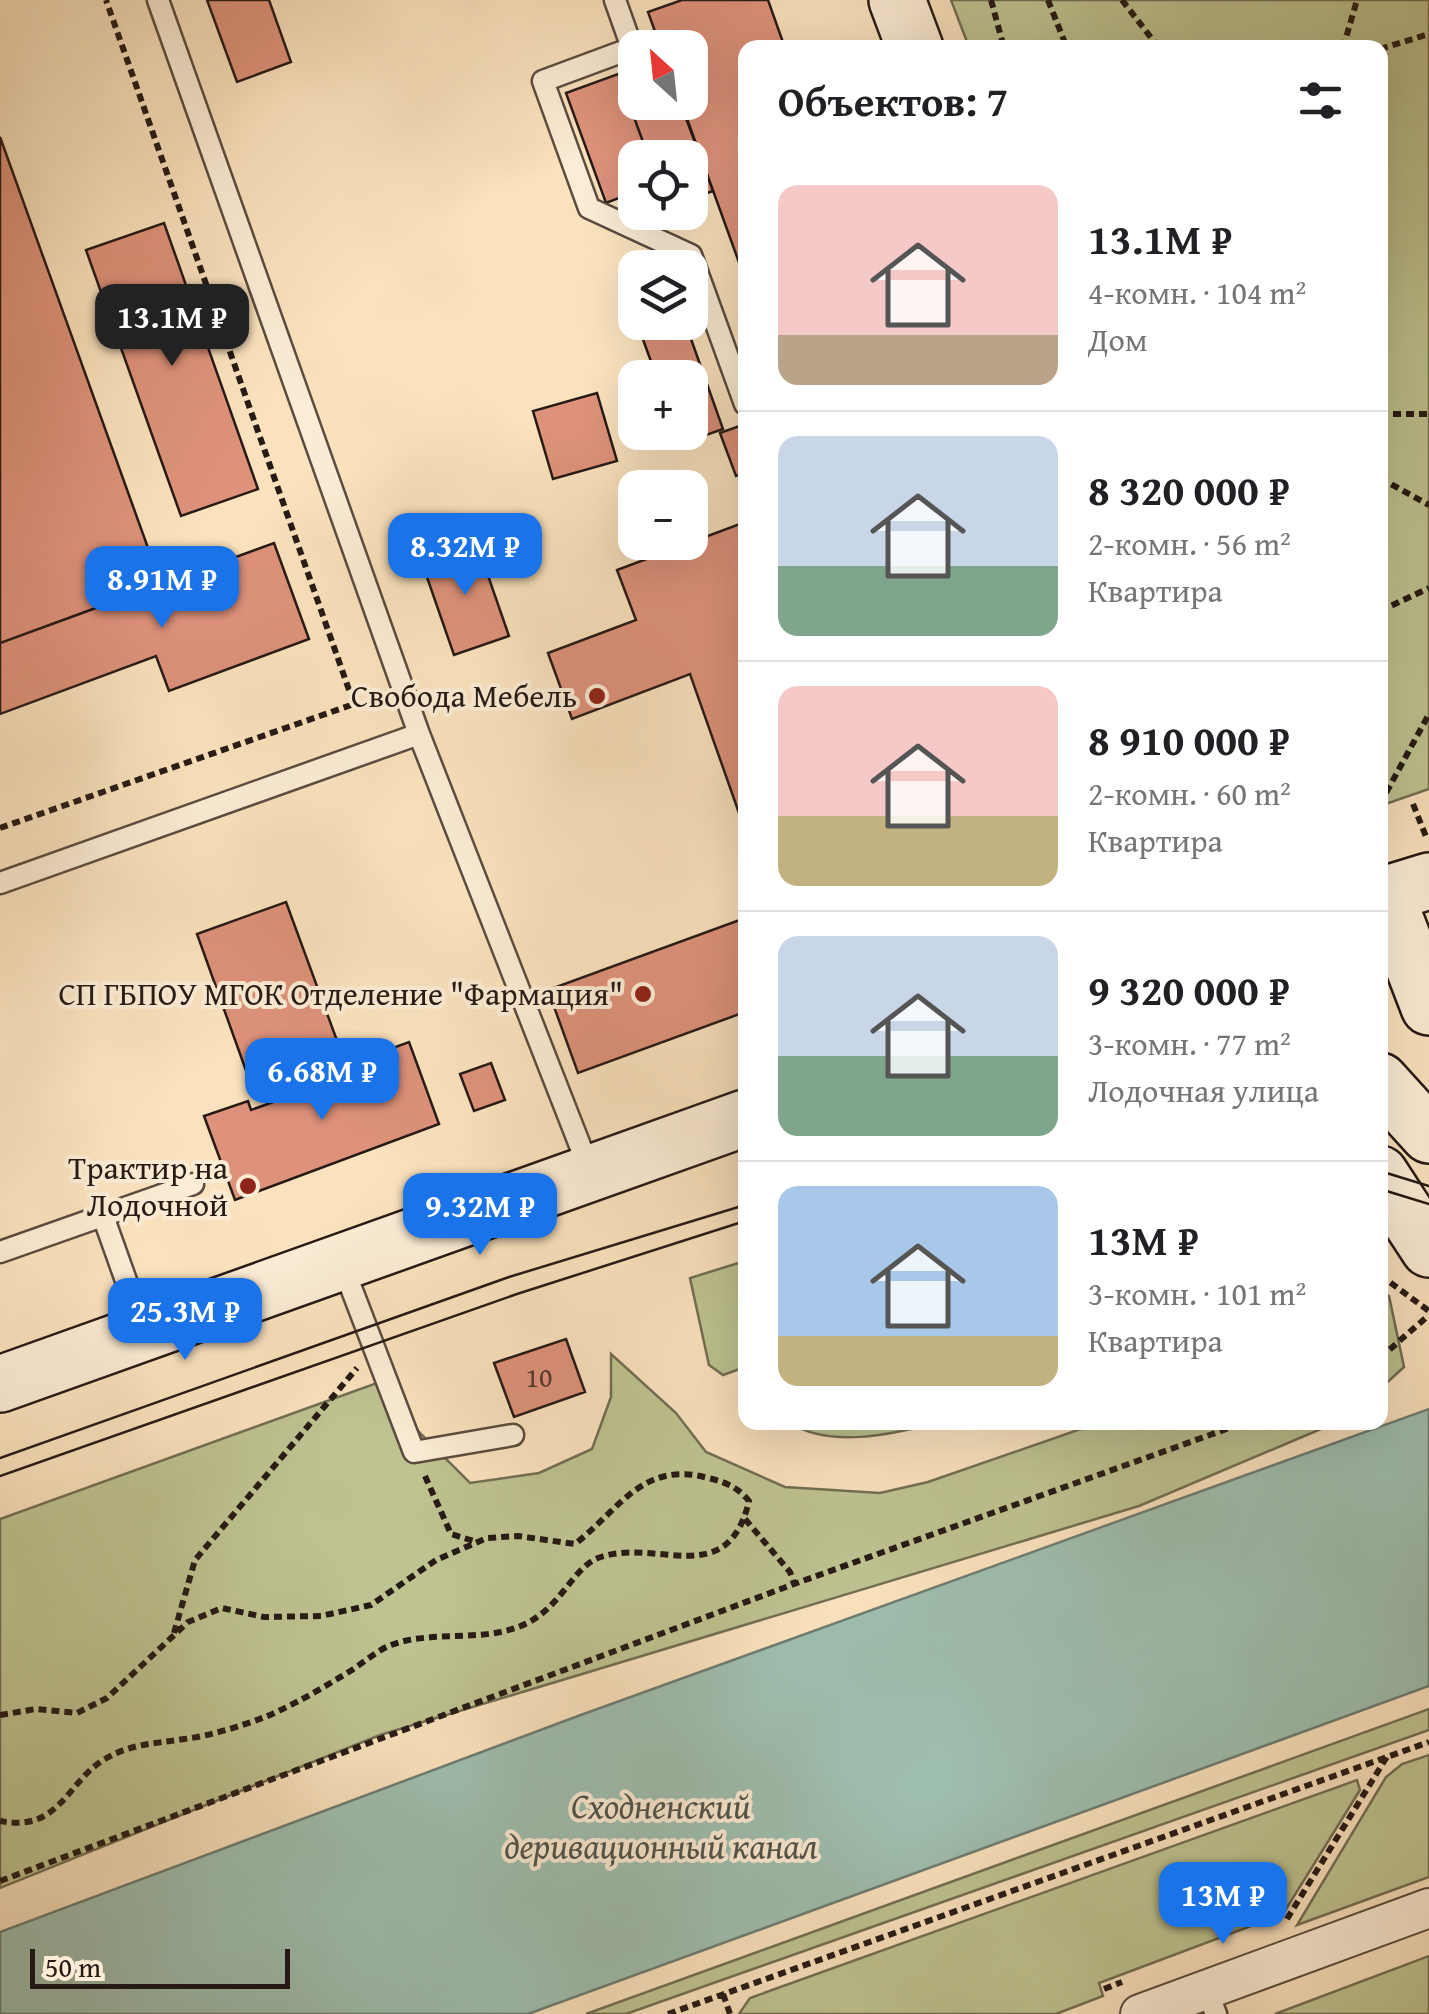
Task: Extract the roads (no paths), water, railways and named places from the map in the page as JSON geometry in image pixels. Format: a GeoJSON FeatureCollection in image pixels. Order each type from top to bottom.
{"type":"FeatureCollection","features":[{"type":"Feature","properties":{"kind":"street"},"geometry":{"type":"LineString","coordinates":[[898,0],[912,40]]}},
{"type":"Feature","properties":{"kind":"street"},"geometry":{"type":"LineString","coordinates":[[1398,891],[1429,1008]]}},
{"type":"Feature","properties":{"kind":"street"},"geometry":{"type":"LineString","coordinates":[[1388,1091],[1429,1135]]}},
{"type":"Feature","properties":{"kind":"street"},"geometry":{"type":"LineString","coordinates":[[0,1384],[738,1120]]}},
{"type":"Feature","properties":{"kind":"street"},"geometry":{"type":"LineString","coordinates":[[1388,1186],[1429,1249]]}},
{"type":"Feature","properties":{"kind":"street"},"geometry":{"type":"LineString","coordinates":[[1140,2014],[1211,2002],[1429,1908]]}},
{"type":"Feature","properties":{"kind":"lane"},"geometry":{"type":"LineString","coordinates":[[158,0],[419,734],[591,1173]]}},
{"type":"Feature","properties":{"kind":"lane"},"geometry":{"type":"LineString","coordinates":[[614,0],[632,48],[544,80],[590,208],[691,255],[738,385]]}},
{"type":"Feature","properties":{"kind":"lane"},"geometry":{"type":"LineString","coordinates":[[0,882],[419,734]]}},
{"type":"Feature","properties":{"kind":"lane"},"geometry":{"type":"LineString","coordinates":[[0,1252],[194,1184]]}},
{"type":"Feature","properties":{"kind":"lane"},"geometry":{"type":"LineString","coordinates":[[103,1216],[144,1332]]}},
{"type":"Feature","properties":{"kind":"lane"},"geometry":{"type":"LineString","coordinates":[[341,1262],[414,1452],[513,1434]]}},
{"type":"Feature","properties":{"kind":"water","name":"Сходненский деривационный канал"},"geometry":{"type":"Polygon","coordinates":[[[1429,1409],[1429,1686],[528,2014],[0,2014],[0,1932],[578,1716],[1371,1430],[1388,1430],[1388,1424],[1429,1409]]]}},
{"type":"Feature","properties":{"kind":"tram line"},"geometry":{"type":"LineString","coordinates":[[1388,1173],[1429,1186]]}},
{"type":"Feature","properties":{"kind":"tram line"},"geometry":{"type":"LineString","coordinates":[[1388,1191],[1429,1204]]}},
{"type":"Feature","properties":{"kind":"tram line"},"geometry":{"type":"LineString","coordinates":[[0,1458],[509,1277],[738,1207]]}},
{"type":"Feature","properties":{"kind":"tram line"},"geometry":{"type":"LineString","coordinates":[[0,1476],[517,1294],[738,1223]]}},
{"type":"Feature","properties":{"kind":"place","name":"Свобода Мебель"},"geometry":{"type":"Point","coordinates":[597,696]}},
{"type":"Feature","properties":{"kind":"place","name":"СП ГБПОУ МГОК Отделение \"Фармация\""},"geometry":{"type":"Point","coordinates":[643,994]}},
{"type":"Feature","properties":{"kind":"place","name":"Трактир на Лодочной"},"geometry":{"type":"Point","coordinates":[248,1186]}}]}
